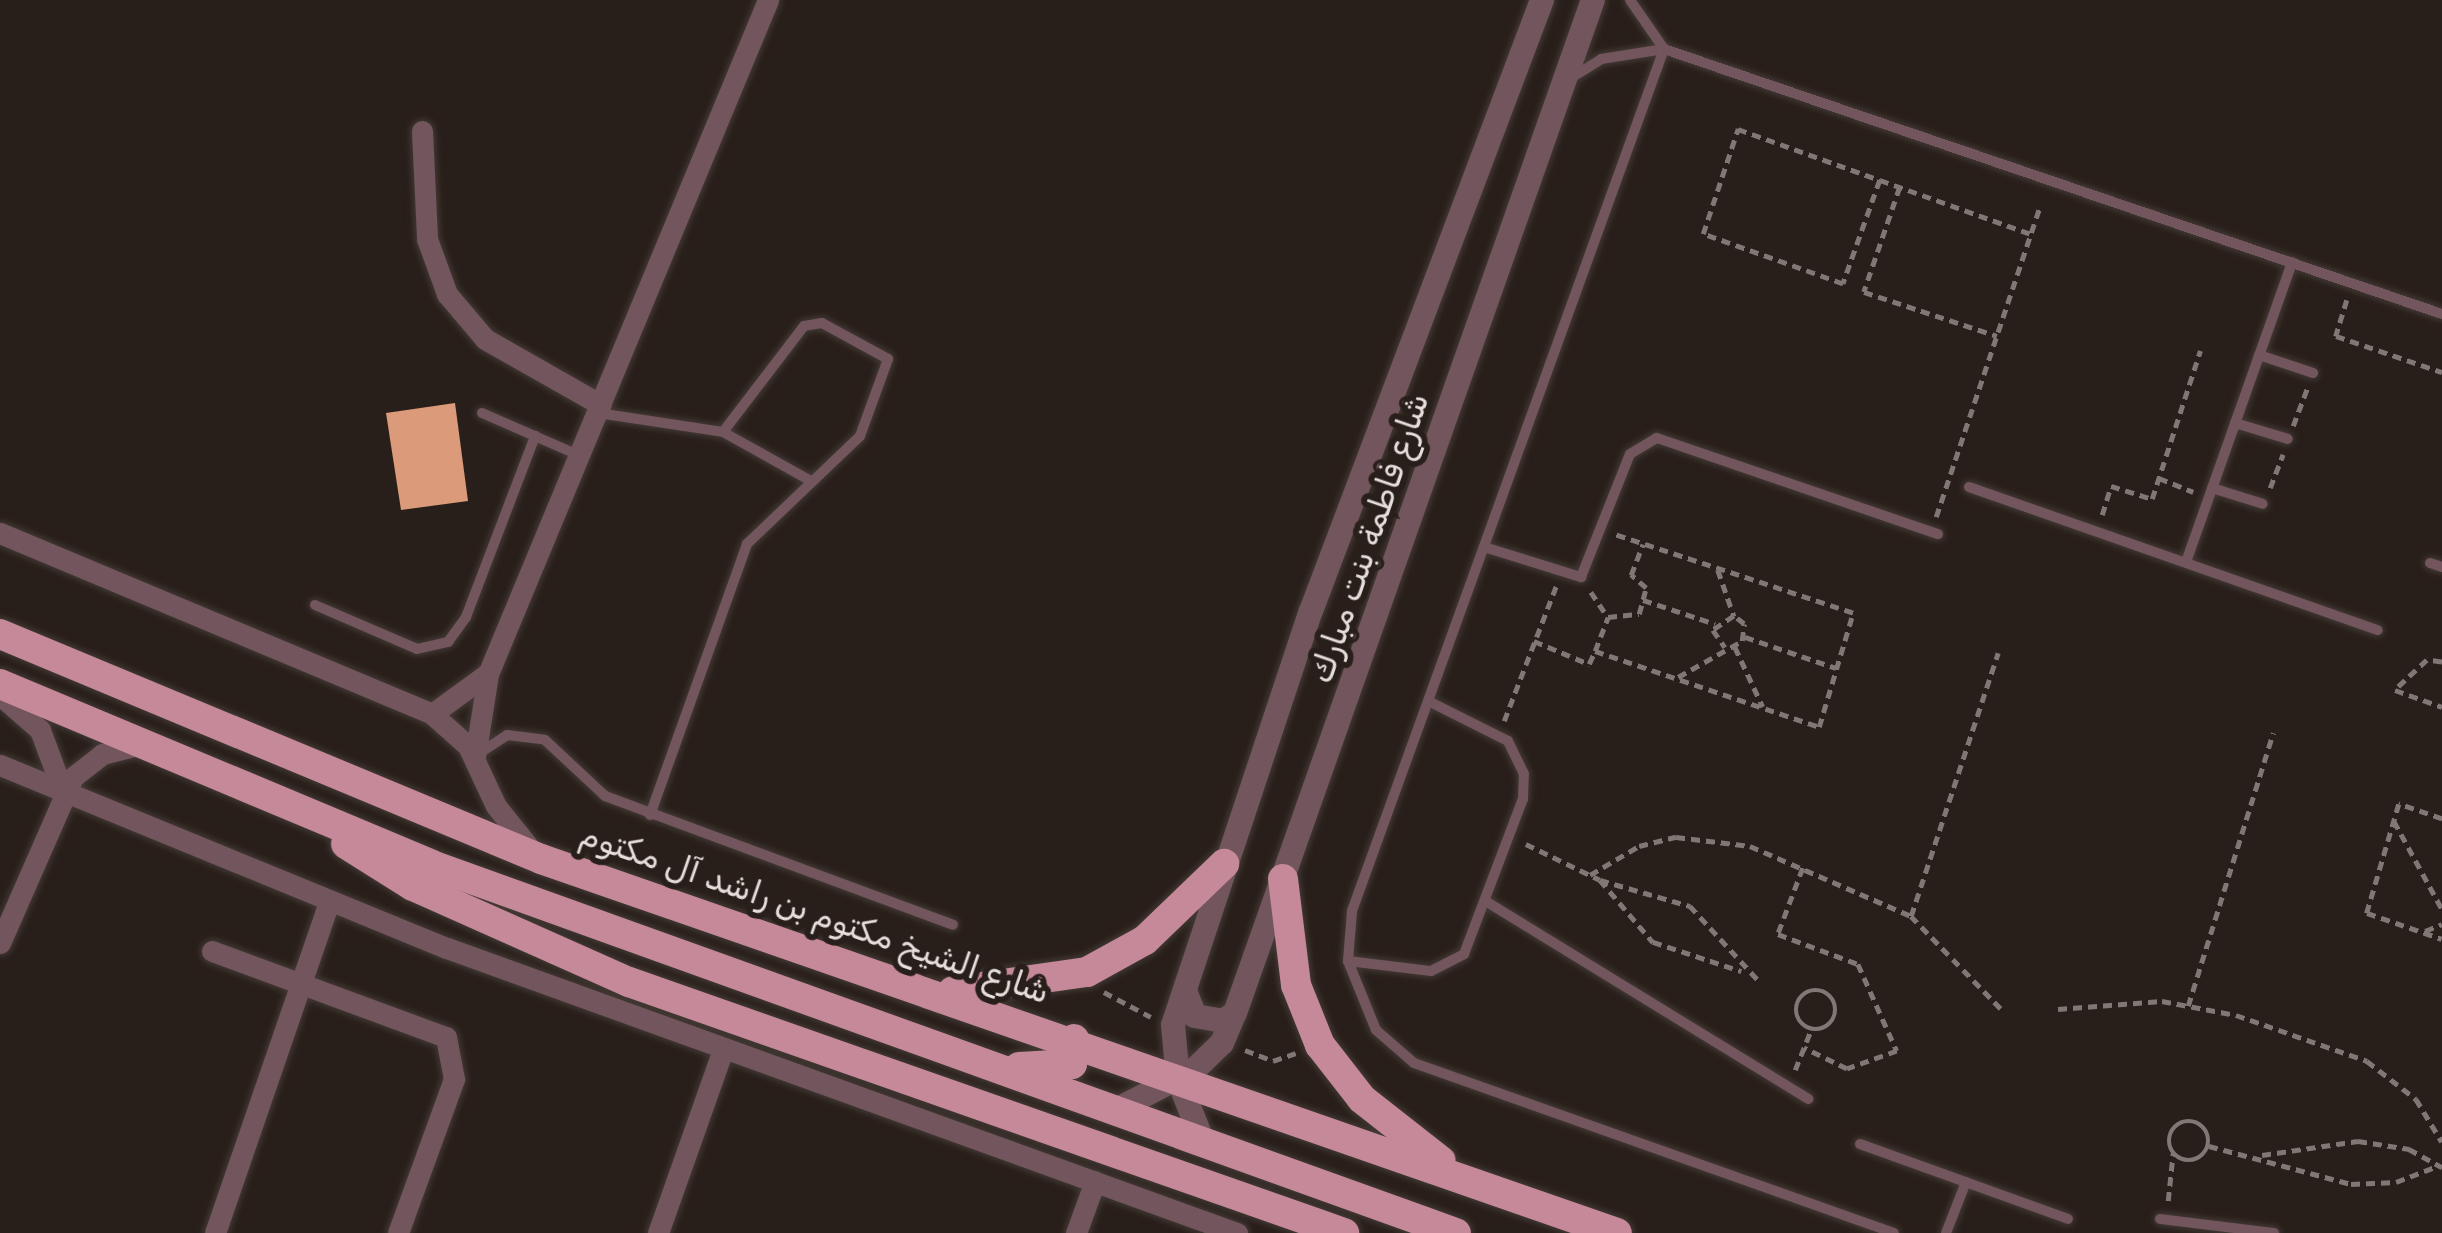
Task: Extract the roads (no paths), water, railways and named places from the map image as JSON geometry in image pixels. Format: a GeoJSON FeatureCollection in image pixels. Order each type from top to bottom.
{"type":"FeatureCollection","features":[{"type":"Feature","properties":{"kind":"main road","name":"شارع الشيخ مكتوم بن راشد آل مكتوم"},"geometry":{"type":"LineString","coordinates":[[0,634],[541,859],[1074,1039],[1618,1233]]}},
{"type":"Feature","properties":{"kind":"main road"},"geometry":{"type":"LineString","coordinates":[[0,684],[324,824],[1456,1233]]}},
{"type":"Feature","properties":{"kind":"main road"},"geometry":{"type":"LineString","coordinates":[[324,824],[389,873],[629,982],[1345,1233]]}},
{"type":"Feature","properties":{"kind":"main road"},"geometry":{"type":"LineString","coordinates":[[933,992],[1020,987],[1087,972],[1145,940],[1224,864]]}},
{"type":"Feature","properties":{"kind":"main road"},"geometry":{"type":"LineString","coordinates":[[1283,878],[1296,985],[1320,1045],[1362,1099],[1465,1179]]}},
{"type":"Feature","properties":{"kind":"main road"},"geometry":{"type":"LineString","coordinates":[[1007,1071],[1072,1064],[1074,1039]]}},
{"type":"Feature","properties":{"kind":"main road"},"geometry":{"type":"LineString","coordinates":[[1293,1175],[1270,1147],[1274,1132],[1294,1118]]}},
{"type":"Feature","properties":{"kind":"street"},"geometry":{"type":"LineString","coordinates":[[475,757],[488,674],[768,0]]}},
{"type":"Feature","properties":{"kind":"street","name":"شارع فاطمة بنت مبارك"},"geometry":{"type":"LineString","coordinates":[[1203,1142],[1178,1079],[1173,1025],[1224,864],[1542,0]]}},
{"type":"Feature","properties":{"kind":"street","name":"شارع فاطمة بنت مبارك"},"geometry":{"type":"LineString","coordinates":[[1116,1110],[1178,1079],[1222,1042],[1235,1013],[1593,0]]}},
{"type":"Feature","properties":{"kind":"street"},"geometry":{"type":"LineString","coordinates":[[422,131],[427,239],[448,294],[485,339],[599,409]]}},
{"type":"Feature","properties":{"kind":"street"},"geometry":{"type":"LineString","coordinates":[[0,533],[432,714],[475,757],[496,806],[541,859]]}},
{"type":"Feature","properties":{"kind":"street"},"geometry":{"type":"LineString","coordinates":[[432,714],[488,674]]}},
{"type":"Feature","properties":{"kind":"street"},"geometry":{"type":"LineString","coordinates":[[0,694],[40,730],[63,792]]}},
{"type":"Feature","properties":{"kind":"street"},"geometry":{"type":"LineString","coordinates":[[0,943],[63,792],[86,764],[137,745]]}},
{"type":"Feature","properties":{"kind":"street"},"geometry":{"type":"LineString","coordinates":[[0,765],[329,902],[722,1052],[1237,1233]]}},
{"type":"Feature","properties":{"kind":"street"},"geometry":{"type":"LineString","coordinates":[[215,1233],[329,902]]}},
{"type":"Feature","properties":{"kind":"street"},"geometry":{"type":"LineString","coordinates":[[212,951],[434,1028],[454,1050],[454,1079],[398,1233]]}},
{"type":"Feature","properties":{"kind":"street"},"geometry":{"type":"LineString","coordinates":[[1185,991],[1196,1016],[1209,1022],[1235,1013]]}},
{"type":"Feature","properties":{"kind":"street"},"geometry":{"type":"LineString","coordinates":[[658,1233],[722,1052]]}},
{"type":"Feature","properties":{"kind":"street"},"geometry":{"type":"LineString","coordinates":[[1076,1233],[1095,1181]]}},
{"type":"Feature","properties":{"kind":"lane"},"geometry":{"type":"LineString","coordinates":[[1630,0],[1664,49]]}},
{"type":"Feature","properties":{"kind":"lane"},"geometry":{"type":"LineString","coordinates":[[1564,84],[1601,59],[1664,49],[2442,314]]}},
{"type":"Feature","properties":{"kind":"lane"},"geometry":{"type":"LineString","coordinates":[[1664,49],[1352,911],[1348,961],[1376,1030],[1414,1063],[1894,1233]]}},
{"type":"Feature","properties":{"kind":"lane"},"geometry":{"type":"LineString","coordinates":[[2186,562],[2292,262]]}},
{"type":"Feature","properties":{"kind":"lane"},"geometry":{"type":"LineString","coordinates":[[650,815],[739,560],[770,514],[811,482],[867,424],[890,369],[882,351],[822,323],[804,326],[723,432]]}},
{"type":"Feature","properties":{"kind":"lane"},"geometry":{"type":"LineString","coordinates":[[2259,355],[2313,373]]}},
{"type":"Feature","properties":{"kind":"lane"},"geometry":{"type":"LineString","coordinates":[[599,409],[723,432],[811,482]]}},
{"type":"Feature","properties":{"kind":"lane"},"geometry":{"type":"LineString","coordinates":[[482,413],[578,455]]}},
{"type":"Feature","properties":{"kind":"lane"},"geometry":{"type":"LineString","coordinates":[[2235,423],[2288,439]]}},
{"type":"Feature","properties":{"kind":"lane"},"geometry":{"type":"LineString","coordinates":[[315,605],[417,649],[448,642],[466,616],[535,436]]}},
{"type":"Feature","properties":{"kind":"lane"},"geometry":{"type":"LineString","coordinates":[[1484,548],[1581,577],[1634,447],[1657,438],[1935,533]]}},
{"type":"Feature","properties":{"kind":"lane"},"geometry":{"type":"LineString","coordinates":[[1969,487],[2378,630]]}},
{"type":"Feature","properties":{"kind":"lane"},"geometry":{"type":"LineString","coordinates":[[2210,493],[2264,504]]}},
{"type":"Feature","properties":{"kind":"lane"},"geometry":{"type":"LineString","coordinates":[[1348,961],[1442,968],[1472,943],[1510,836],[1524,774],[1499,732],[1428,701]]}},
{"type":"Feature","properties":{"kind":"lane"},"geometry":{"type":"LineString","coordinates":[[475,757],[507,736],[544,740],[605,796],[953,925]]}},
{"type":"Feature","properties":{"kind":"lane"},"geometry":{"type":"LineString","coordinates":[[1486,902],[1808,1099]]}},
{"type":"Feature","properties":{"kind":"lane"},"geometry":{"type":"LineString","coordinates":[[1860,1144],[2068,1219]]}},
{"type":"Feature","properties":{"kind":"lane"},"geometry":{"type":"LineString","coordinates":[[1946,1233],[1966,1182]]}},
{"type":"Feature","properties":{"kind":"lane"},"geometry":{"type":"LineString","coordinates":[[2163,1220],[2274,1233]]}}]}
